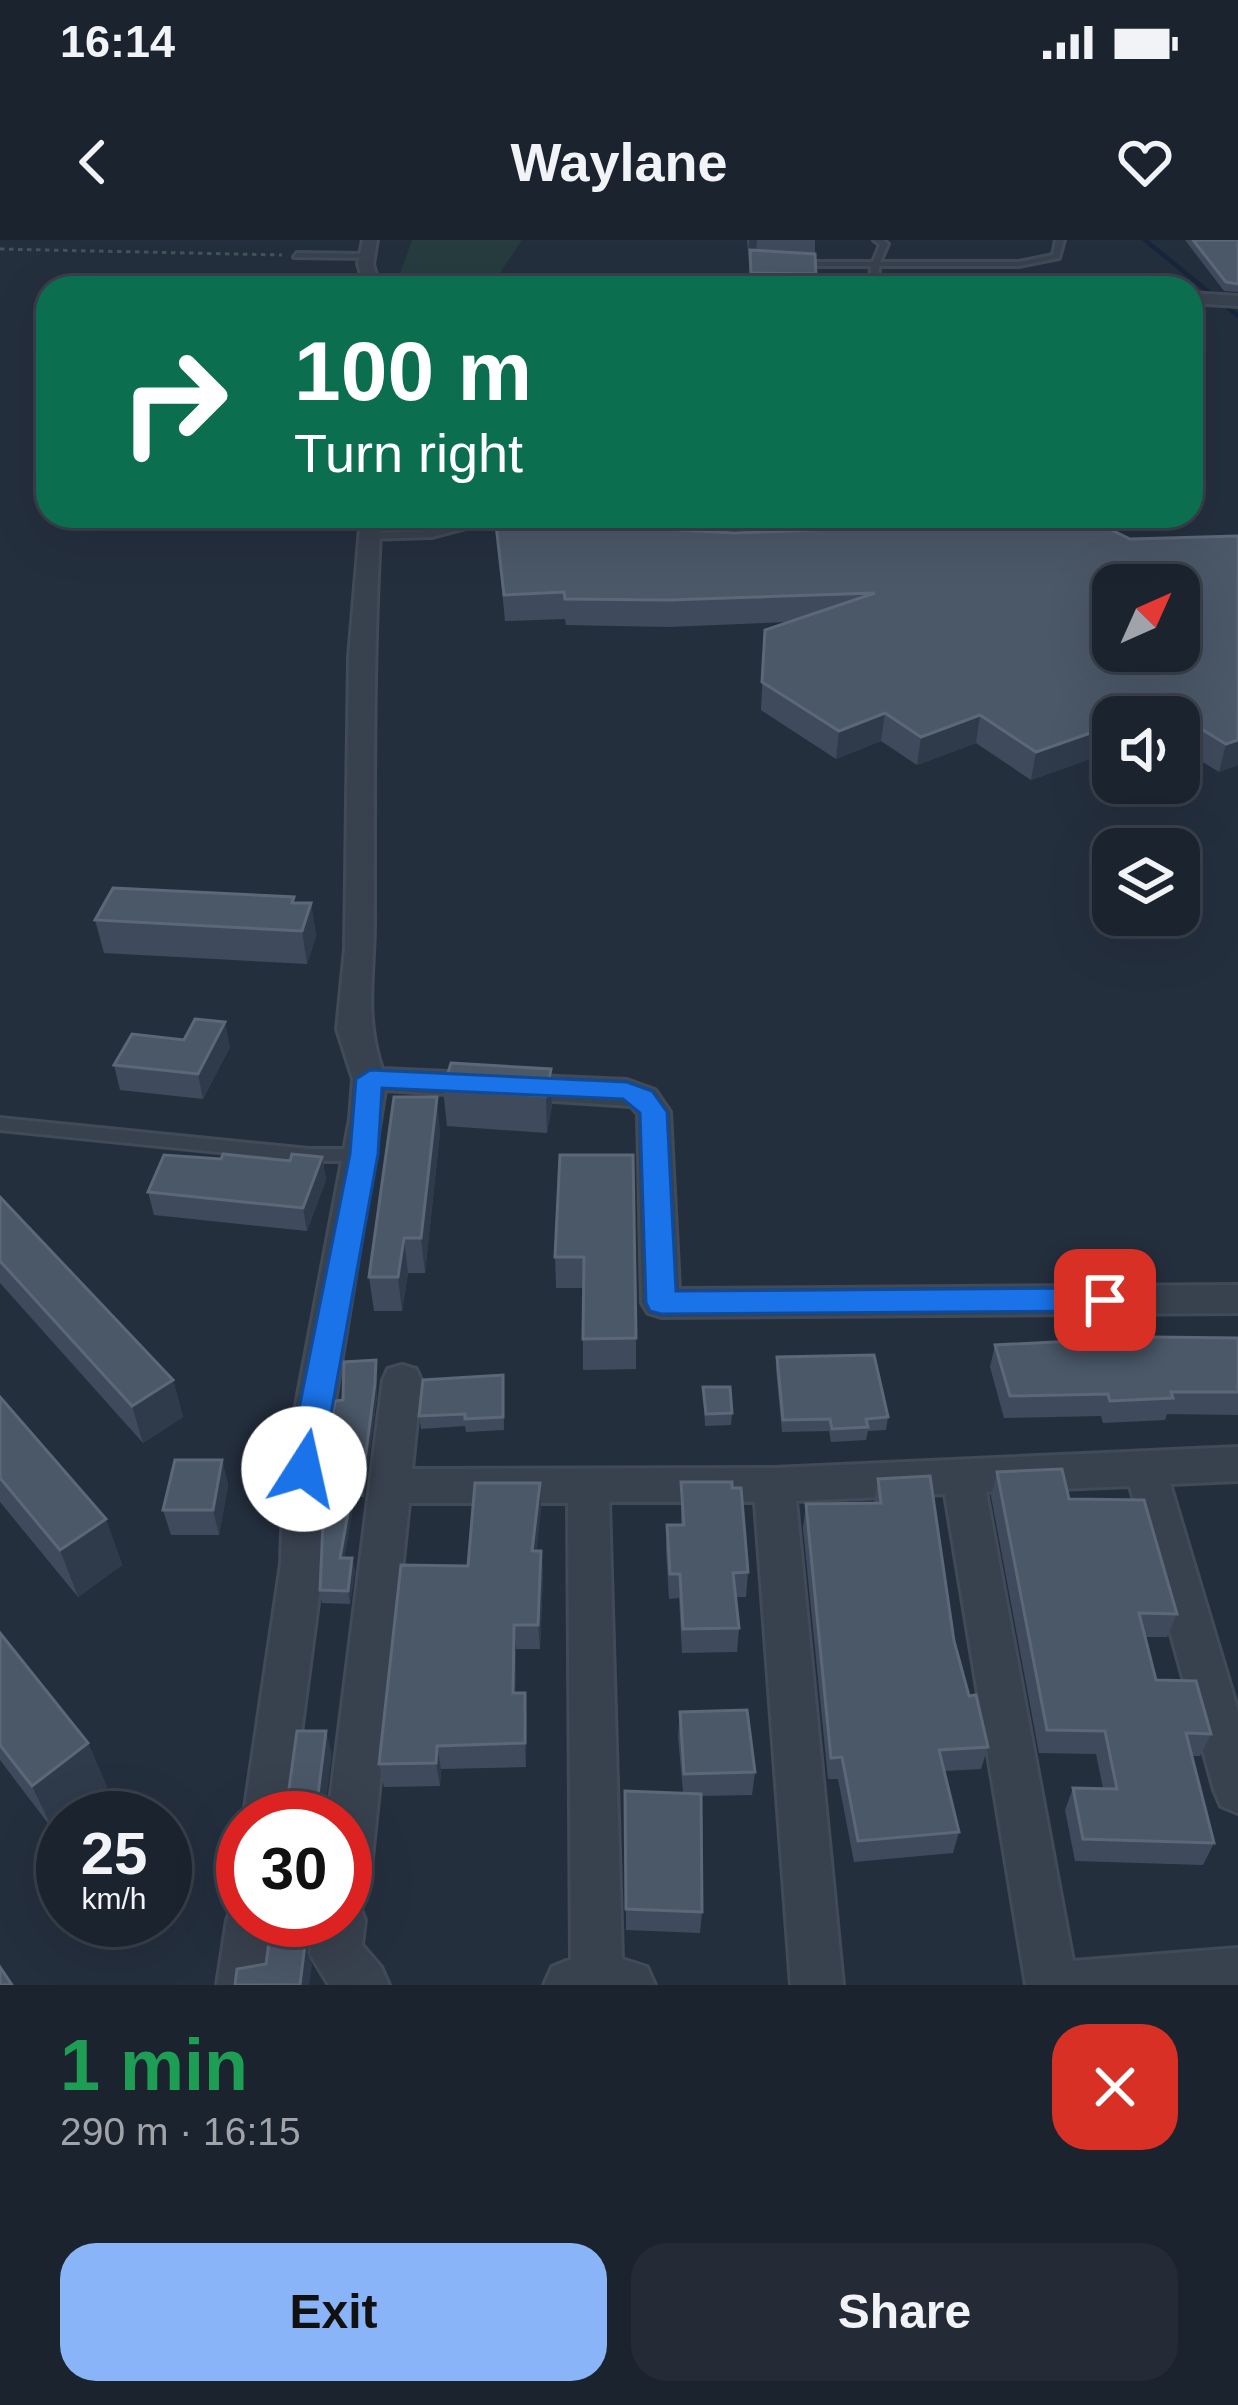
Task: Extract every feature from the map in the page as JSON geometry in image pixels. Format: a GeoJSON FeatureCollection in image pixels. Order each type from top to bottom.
{"type":"FeatureCollection","features":[{"type":"Feature","properties":{"kind":"street"},"geometry":{"type":"LineString","coordinates":[[1203,299],[1233,300]]}},
{"type":"Feature","properties":{"kind":"street"},"geometry":{"type":"LineString","coordinates":[[270,1791],[302,1564],[304,1469],[364,1154],[370,1079],[352,1029],[360,949],[361,657],[370,528]]}},
{"type":"Feature","properties":{"kind":"street"},"geometry":{"type":"LineString","coordinates":[[370,1079],[627,1091],[643,1098],[654,1112],[661,1303],[1238,1299]]}},
{"type":"Feature","properties":{"kind":"street"},"geometry":{"type":"LineString","coordinates":[[355,1791],[402,1380]]}},
{"type":"Feature","properties":{"kind":"street"},"geometry":{"type":"LineString","coordinates":[[392,1486],[774,1485],[1238,1464]]}},
{"type":"Feature","properties":{"kind":"street"},"geometry":{"type":"LineString","coordinates":[[1145,1471],[1238,1790]]}},
{"type":"Feature","properties":{"kind":"street"},"geometry":{"type":"LineString","coordinates":[[963,1478],[1052,1985]]}},
{"type":"Feature","properties":{"kind":"street"},"geometry":{"type":"LineString","coordinates":[[588,1485],[599,1985]]}},
{"type":"Feature","properties":{"kind":"street"},"geometry":{"type":"LineString","coordinates":[[774,1485],[817,1985]]}},
{"type":"Feature","properties":{"kind":"street"},"geometry":{"type":"LineString","coordinates":[[243,1985],[248,1947]]}},
{"type":"Feature","properties":{"kind":"street"},"geometry":{"type":"LineString","coordinates":[[337,1947],[336,1954],[363,1985]]}},
{"type":"Feature","properties":{"kind":"street"},"geometry":{"type":"LineString","coordinates":[[1078,1985],[1238,1974]]}},
{"type":"Feature","properties":{"kind":"lane"},"geometry":{"type":"LineString","coordinates":[[297,255],[310,240]]}},
{"type":"Feature","properties":{"kind":"lane"},"geometry":{"type":"LineString","coordinates":[[874,276],[884,244],[878,240]]}},
{"type":"Feature","properties":{"kind":"lane"},"geometry":{"type":"LineString","coordinates":[[780,264],[1042,261],[1059,253],[1060,240]]}},
{"type":"Feature","properties":{"kind":"lane"},"geometry":{"type":"LineString","coordinates":[[297,255],[367,248]]}},
{"type":"Feature","properties":{"kind":"lane"},"geometry":{"type":"LineString","coordinates":[[386,528],[432,534],[457,528]]}},
{"type":"Feature","properties":{"kind":"lane"},"geometry":{"type":"LineString","coordinates":[[0,1124],[309,1155],[364,1154]]}},
{"type":"Feature","properties":{"kind":"path"},"geometry":{"type":"LineString","coordinates":[[0,249],[297,255]]}},
{"type":"Feature","properties":{"kind":"green space"},"geometry":{"type":"Polygon","coordinates":[[[412,240],[522,240],[498,276],[399,276],[412,240]]]}},
{"type":"Feature","properties":{"kind":"building"},"geometry":{"type":"Polygon","coordinates":[[[1193,240],[1238,240],[1238,284],[1226,282],[1193,240]]]}},
{"type":"Feature","properties":{"kind":"building"},"geometry":{"type":"Polygon","coordinates":[[[750,250],[815,254],[816,274],[751,273],[750,250]]]}},
{"type":"Feature","properties":{"kind":"building"},"geometry":{"type":"Polygon","coordinates":[[[496,528],[734,533],[1108,528],[1130,539],[1238,536],[1238,740],[1226,744],[1200,731],[1200,696],[1092,696],[1092,732],[1036,752],[980,715],[921,737],[885,713],[839,731],[762,682],[765,630],[875,593],[565,599],[564,592],[504,595],[496,528]]]}},
{"type":"Feature","properties":{"kind":"building"},"geometry":{"type":"Polygon","coordinates":[[[113,888],[294,897],[292,903],[311,903],[302,931],[95,920],[113,888]]]}},
{"type":"Feature","properties":{"kind":"building"},"geometry":{"type":"Polygon","coordinates":[[[195,1019],[225,1022],[198,1074],[114,1065],[132,1034],[184,1040],[195,1019]]]}},
{"type":"Feature","properties":{"kind":"building"},"geometry":{"type":"Polygon","coordinates":[[[451,1063],[551,1069],[546,1096],[443,1089],[451,1063]]]}},
{"type":"Feature","properties":{"kind":"building"},"geometry":{"type":"Polygon","coordinates":[[[394,1097],[437,1097],[421,1238],[404,1238],[398,1277],[369,1277],[394,1097]]]}},
{"type":"Feature","properties":{"kind":"building"},"geometry":{"type":"Polygon","coordinates":[[[223,1154],[290,1161],[292,1154],[322,1157],[303,1208],[148,1192],[164,1155],[221,1159],[223,1154]]]}},
{"type":"Feature","properties":{"kind":"building"},"geometry":{"type":"Polygon","coordinates":[[[560,1155],[633,1155],[636,1338],[583,1339],[584,1257],[555,1257],[560,1155]]]}},
{"type":"Feature","properties":{"kind":"building"},"geometry":{"type":"Polygon","coordinates":[[[0,1197],[173,1380],[132,1406],[0,1261],[0,1197]]]}},
{"type":"Feature","properties":{"kind":"building"},"geometry":{"type":"Polygon","coordinates":[[[1238,1338],[1238,1392],[1171,1392],[1173,1398],[1110,1401],[1108,1394],[1010,1396],[995,1345],[1238,1338]]]}},
{"type":"Feature","properties":{"kind":"building"},"geometry":{"type":"Polygon","coordinates":[[[874,1355],[888,1417],[866,1419],[868,1427],[832,1429],[830,1419],[783,1420],[777,1357],[874,1355]]]}},
{"type":"Feature","properties":{"kind":"building"},"geometry":{"type":"Polygon","coordinates":[[[376,1360],[362,1484],[353,1485],[340,1558],[352,1558],[348,1591],[320,1590],[326,1457],[335,1401],[343,1400],[344,1362],[376,1360]]]}},
{"type":"Feature","properties":{"kind":"building"},"geometry":{"type":"Polygon","coordinates":[[[503,1375],[503,1417],[419,1416],[423,1380],[503,1375]]]}},
{"type":"Feature","properties":{"kind":"building"},"geometry":{"type":"Polygon","coordinates":[[[703,1387],[730,1387],[732,1413],[706,1414],[703,1387]]]}},
{"type":"Feature","properties":{"kind":"building"},"geometry":{"type":"Polygon","coordinates":[[[0,1397],[106,1519],[60,1550],[0,1478],[0,1397]]]}},
{"type":"Feature","properties":{"kind":"building"},"geometry":{"type":"Polygon","coordinates":[[[175,1460],[222,1460],[213,1510],[163,1510],[175,1460]]]}},
{"type":"Feature","properties":{"kind":"building"},"geometry":{"type":"Polygon","coordinates":[[[1062,1469],[1069,1499],[1144,1500],[1177,1614],[1139,1613],[1156,1680],[1196,1681],[1211,1734],[1186,1733],[1214,1843],[1083,1839],[1073,1788],[1117,1789],[1105,1731],[1047,1730],[997,1472],[1062,1469]]]}},
{"type":"Feature","properties":{"kind":"building"},"geometry":{"type":"Polygon","coordinates":[[[930,1476],[954,1641],[969,1696],[976,1695],[988,1747],[939,1750],[959,1832],[858,1841],[842,1757],[831,1758],[806,1504],[881,1503],[878,1479],[930,1476]]]}},
{"type":"Feature","properties":{"kind":"building"},"geometry":{"type":"Polygon","coordinates":[[[681,1482],[732,1482],[732,1488],[741,1488],[748,1572],[733,1573],[739,1628],[683,1629],[680,1574],[670,1574],[667,1525],[684,1525],[681,1482]]]}},
{"type":"Feature","properties":{"kind":"building"},"geometry":{"type":"Polygon","coordinates":[[[475,1483],[540,1483],[532,1551],[541,1551],[538,1625],[514,1625],[513,1693],[525,1693],[525,1743],[437,1746],[436,1763],[379,1764],[401,1565],[468,1566],[475,1483]]]}},
{"type":"Feature","properties":{"kind":"building"},"geometry":{"type":"Polygon","coordinates":[[[0,1633],[88,1743],[32,1786],[0,1745],[0,1633]]]}},
{"type":"Feature","properties":{"kind":"building"},"geometry":{"type":"Polygon","coordinates":[[[747,1710],[755,1772],[684,1774],[680,1712],[747,1710]]]}},
{"type":"Feature","properties":{"kind":"building"},"geometry":{"type":"Polygon","coordinates":[[[297,1731],[326,1731],[318,1791],[289,1791],[297,1731]]]}},
{"type":"Feature","properties":{"kind":"building"},"geometry":{"type":"Polygon","coordinates":[[[625,1791],[701,1794],[702,1912],[626,1909],[625,1791]]]}},
{"type":"Feature","properties":{"kind":"building"},"geometry":{"type":"Polygon","coordinates":[[[268,1947],[305,1947],[300,1985],[235,1985],[237,1969],[266,1964],[268,1947]]]}},
{"type":"Feature","properties":{"kind":"building"},"geometry":{"type":"Polygon","coordinates":[[[0,1967],[12,1985],[0,1985],[0,1967]]]}},
{"type":"Feature","properties":{"kind":"waterway"},"geometry":{"type":"LineString","coordinates":[[1145,240],[1189,276]]}},
{"type":"Feature","properties":{"kind":"waterway"},"geometry":{"type":"LineString","coordinates":[[1203,287],[1238,316]]}},
{"type":"Feature","properties":{"kind":"route"},"geometry":{"type":"LineString","coordinates":[[304,1469],[364,1154],[370,1079],[627,1091],[643,1098],[654,1112],[661,1303],[1105,1300]]}}]}
